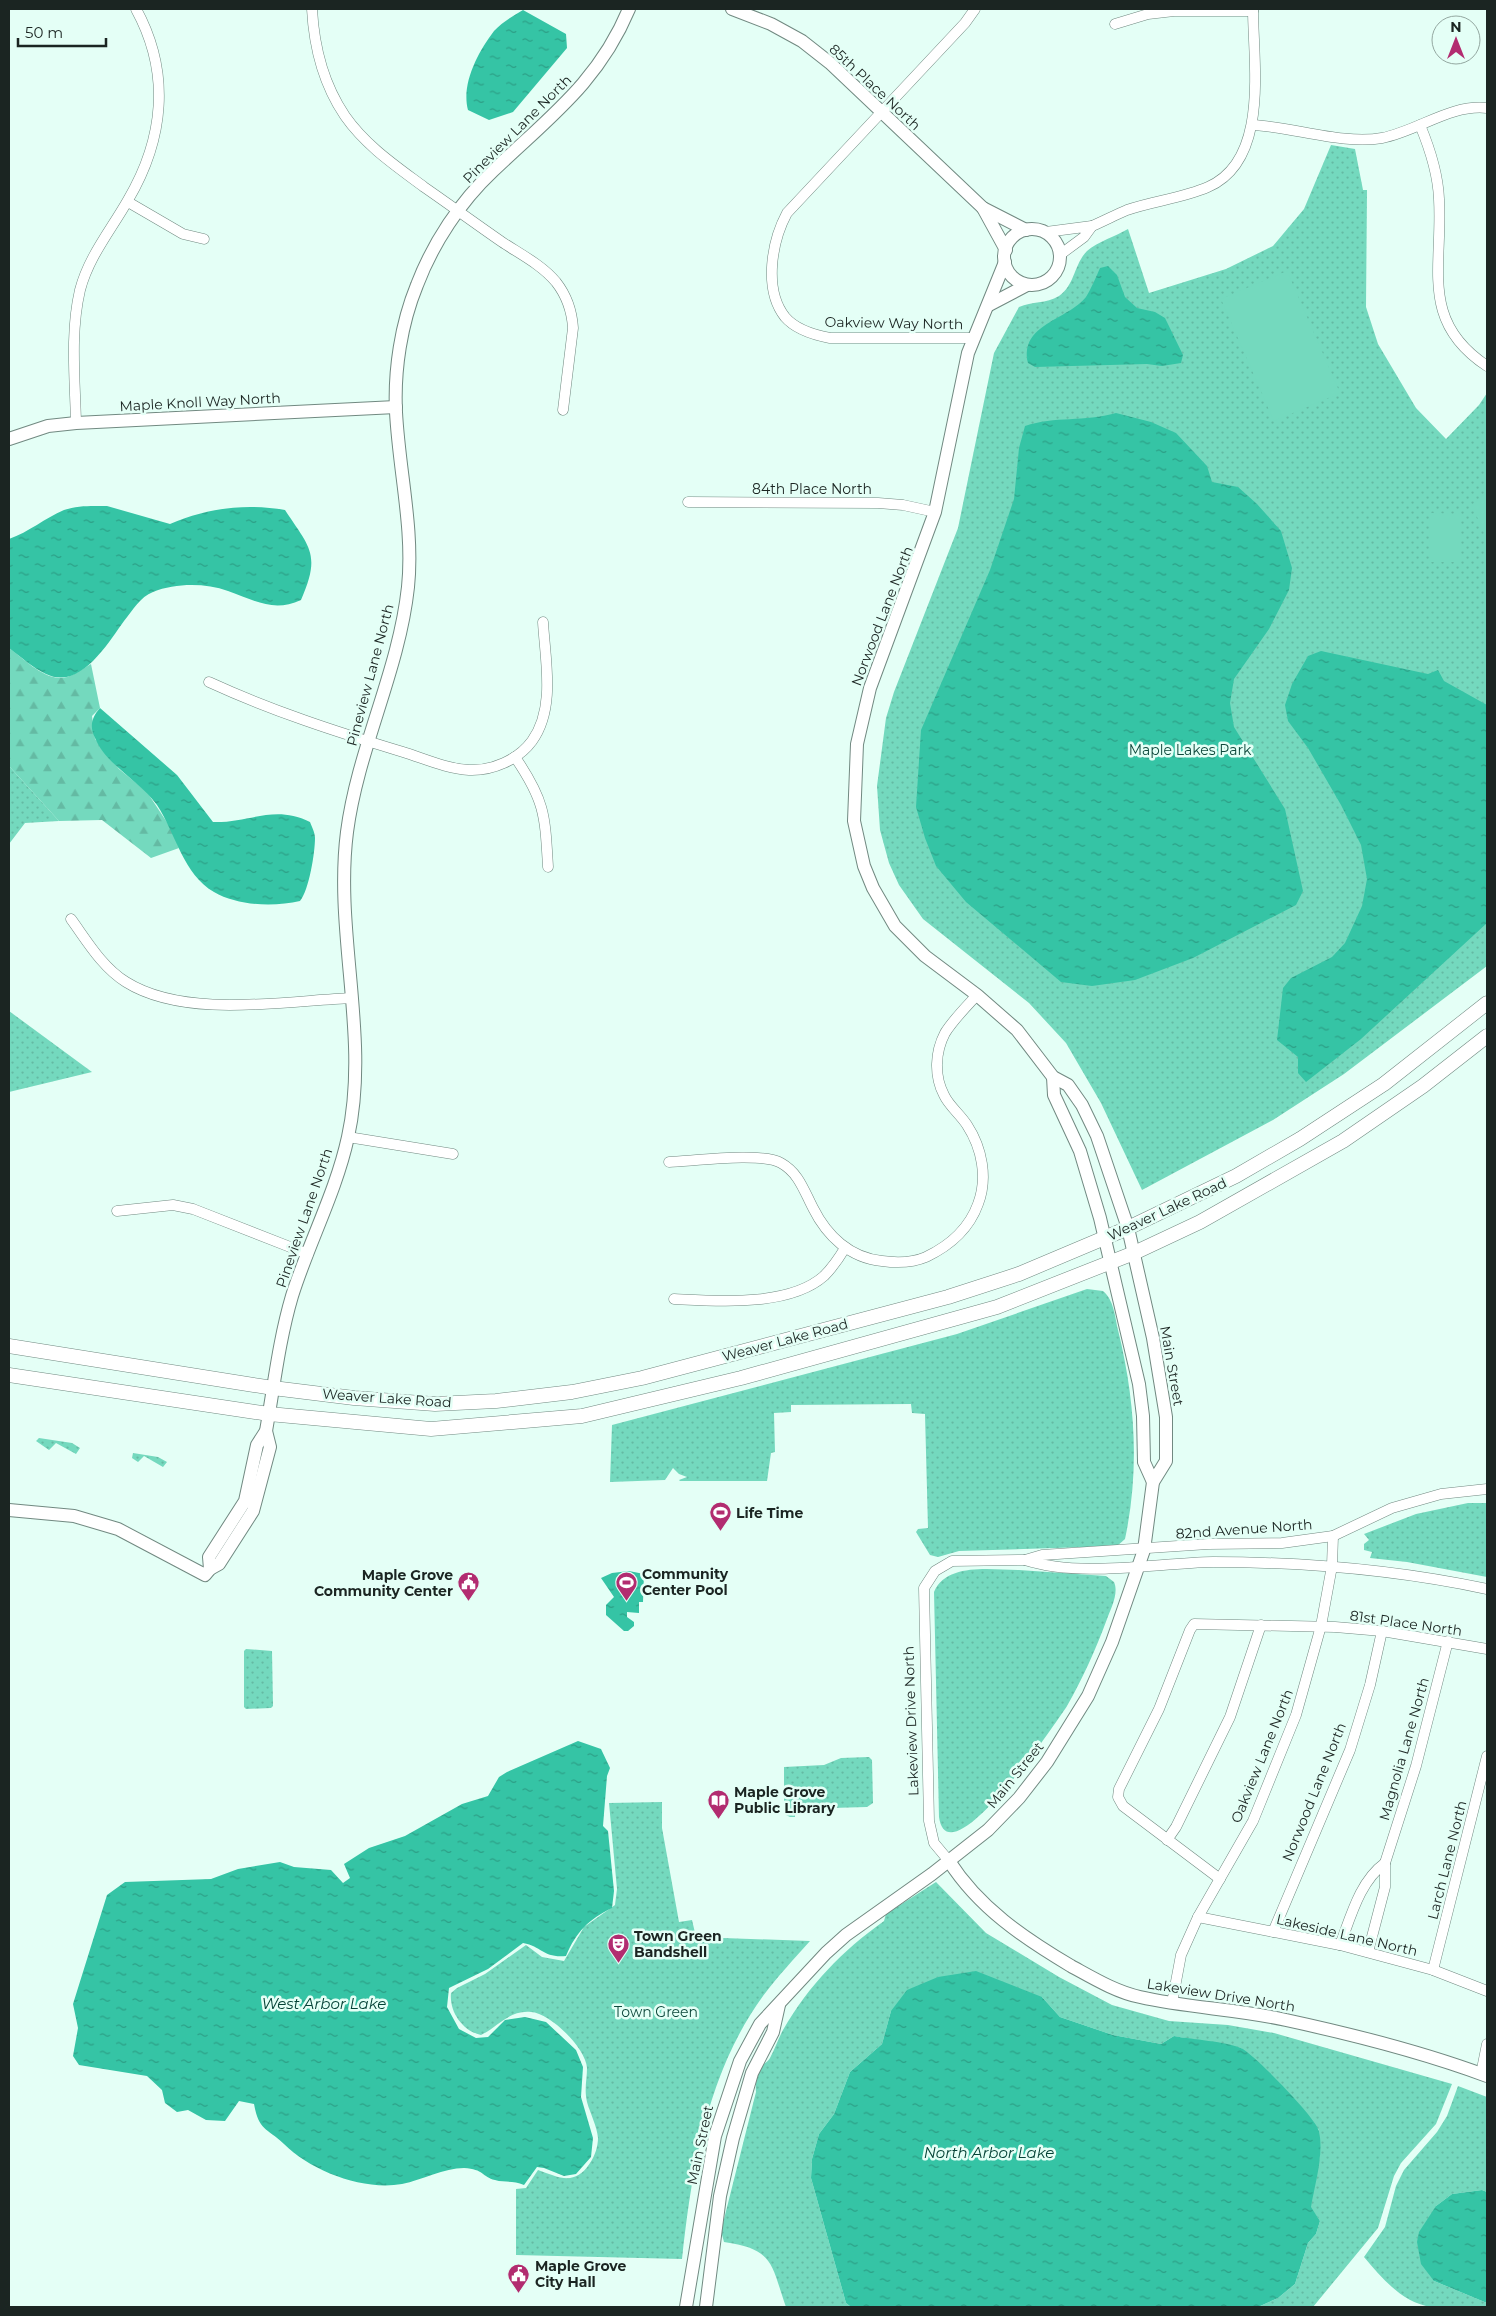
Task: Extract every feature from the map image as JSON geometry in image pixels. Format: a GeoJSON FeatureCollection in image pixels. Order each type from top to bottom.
{"type":"FeatureCollection","features":[{"type":"Feature","properties":{"kind":"main road","name":"Weaver Lake Road"},"geometry":{"type":"LineString","coordinates":[[9,1346],[273,1388],[354,1398],[435,1404],[496,1401],[572,1392],[642,1378],[948,1297],[1019,1274],[1128,1228],[1236,1176],[1300,1139],[1384,1084],[1487,1002]]}},
{"type":"Feature","properties":{"kind":"main road","name":"Weaver Lake Road"},"geometry":{"type":"LineString","coordinates":[[9,1375],[269,1414],[431,1430],[582,1416],[741,1378],[997,1308],[1111,1263],[1200,1222],[1343,1141],[1423,1086],[1487,1036]]}},
{"type":"Feature","properties":{"kind":"street"},"geometry":{"type":"LineString","coordinates":[[76,423],[74,343],[75,320],[80,290],[91,260],[128,202],[145,169],[155,141],[159,112],[159,79],[146,26],[136,9]]}},
{"type":"Feature","properties":{"kind":"street"},"geometry":{"type":"LineString","coordinates":[[312,9],[313,28],[319,60],[330,89],[346,117],[366,140],[388,161],[458,212],[529,259],[549,275],[563,293],[570,310],[573,328],[563,410]]}},
{"type":"Feature","properties":{"kind":"street","name":"Pineview Lane North"},"geometry":{"type":"LineString","coordinates":[[9,1510],[74,1516],[118,1529],[207,1572],[209,1557],[245,1501],[257,1445],[266,1431],[286,1319],[331,1194],[348,1137],[355,1079],[344,874],[347,834],[353,795],[398,639],[408,585],[410,548],[396,408],[398,360],[405,322],[416,286],[430,257],[458,212],[492,172],[562,108],[586,82],[615,39],[629,9]]}},
{"type":"Feature","properties":{"kind":"street","name":"85th Place North"},"geometry":{"type":"LineString","coordinates":[[732,9],[771,24],[802,41],[830,63],[983,208],[1026,230]]}},
{"type":"Feature","properties":{"kind":"street","name":"Oakview Way North"},"geometry":{"type":"LineString","coordinates":[[974,338],[830,338],[814,335],[799,328],[786,317],[777,301],[774,284],[774,247],[779,228],[787,213],[965,24],[975,9]]}},
{"type":"Feature","properties":{"kind":"street"},"geometry":{"type":"LineString","coordinates":[[1027,285],[1015,279],[1007,269],[1006,256],[1015,235],[1026,230],[1036,229],[1046,232],[1092,226],[1127,211],[1209,186],[1232,170],[1245,151],[1253,124],[1253,10],[1174,11],[1148,14],[1115,24]]}},
{"type":"Feature","properties":{"kind":"street"},"geometry":{"type":"LineString","coordinates":[[1253,124],[1281,126],[1360,140],[1382,138],[1461,109],[1487,108]]}},
{"type":"Feature","properties":{"kind":"street"},"geometry":{"type":"LineString","coordinates":[[1420,125],[1433,159],[1440,199],[1438,282],[1442,309],[1454,337],[1487,366]]}},
{"type":"Feature","properties":{"kind":"street"},"geometry":{"type":"LineString","coordinates":[[128,202],[183,234],[204,239]]}},
{"type":"Feature","properties":{"kind":"street","name":"85th Place North"},"geometry":{"type":"LineString","coordinates":[[983,208],[1006,256]]}},
{"type":"Feature","properties":{"kind":"street"},"geometry":{"type":"LineString","coordinates":[[1060,254],[1084,237],[1092,226]]}},
{"type":"Feature","properties":{"kind":"street"},"geometry":{"type":"LineString","coordinates":[[989,306],[1027,285],[1040,284],[1052,278],[1059,267],[1060,254],[1056,241],[1046,232]]}},
{"type":"Feature","properties":{"kind":"street","name":"Norwood Lane North"},"geometry":{"type":"LineString","coordinates":[[1006,256],[989,306],[968,353],[935,512],[870,688],[857,744],[854,778],[854,821],[864,866],[873,888],[896,926],[925,956],[1017,1030],[1053,1077],[1068,1085],[1082,1105],[1098,1136],[1128,1228],[1134,1253]]}},
{"type":"Feature","properties":{"kind":"street","name":"Maple Knoll Way North"},"geometry":{"type":"LineString","coordinates":[[9,439],[48,426],[76,423],[396,408]]}},
{"type":"Feature","properties":{"kind":"street","name":"84th Place North"},"geometry":{"type":"LineString","coordinates":[[688,502],[878,503],[903,505],[935,512]]}},
{"type":"Feature","properties":{"kind":"street"},"geometry":{"type":"LineString","coordinates":[[209,682],[271,708],[368,741],[468,770],[486,768],[515,757],[532,741],[540,726],[545,709],[547,691],[542,622]]}},
{"type":"Feature","properties":{"kind":"street"},"geometry":{"type":"LineString","coordinates":[[515,757],[531,780],[544,809],[548,867]]}},
{"type":"Feature","properties":{"kind":"street"},"geometry":{"type":"LineString","coordinates":[[71,919],[109,968],[126,982],[161,996],[228,1005],[351,998]]}},
{"type":"Feature","properties":{"kind":"street"},"geometry":{"type":"LineString","coordinates":[[669,1162],[768,1158],[780,1162],[793,1171],[825,1229],[845,1248],[871,1260],[896,1262],[920,1260],[936,1252],[954,1240],[970,1221],[978,1204],[983,1180],[982,1160],[977,1143],[967,1124],[944,1096],[937,1075],[937,1053],[946,1033],[977,996]]}},
{"type":"Feature","properties":{"kind":"street","name":"Norwood Lane North"},"geometry":{"type":"LineString","coordinates":[[1053,1077],[1054,1094],[1080,1151],[1092,1184],[1111,1263]]}},
{"type":"Feature","properties":{"kind":"street"},"geometry":{"type":"LineString","coordinates":[[348,1137],[453,1154]]}},
{"type":"Feature","properties":{"kind":"street"},"geometry":{"type":"LineString","coordinates":[[117,1211],[173,1205],[193,1209],[308,1254]]}},
{"type":"Feature","properties":{"kind":"street"},"geometry":{"type":"LineString","coordinates":[[674,1299],[744,1301],[770,1297],[794,1290],[812,1284],[824,1276],[845,1248]]}},
{"type":"Feature","properties":{"kind":"street","name":"Main Street"},"geometry":{"type":"LineString","coordinates":[[686,2307],[715,2136],[724,2103],[740,2061],[760,2024],[826,1953],[846,1935],[971,1846],[1007,1812],[1035,1778],[1065,1736],[1101,1669],[1144,1550],[1153,1482],[1166,1461],[1166,1418],[1162,1382],[1134,1253]]}},
{"type":"Feature","properties":{"kind":"street","name":"Main Street"},"geometry":{"type":"LineString","coordinates":[[1111,1263],[1139,1384],[1143,1416],[1144,1462],[1153,1482]]}},
{"type":"Feature","properties":{"kind":"street","name":"82nd Avenue North"},"geometry":{"type":"LineString","coordinates":[[929,1579],[935,1571],[952,1561],[1025,1560],[1042,1554],[1144,1550],[1208,1544],[1282,1543],[1333,1536],[1392,1508],[1441,1494],[1487,1489]]}},
{"type":"Feature","properties":{"kind":"street","name":"Oakview Lane North"},"geometry":{"type":"LineString","coordinates":[[1172,2003],[1181,1955],[1198,1917],[1253,1821],[1296,1715],[1321,1626],[1332,1566],[1333,1536]]}},
{"type":"Feature","properties":{"kind":"street","name":"82nd Avenue North"},"geometry":{"type":"LineString","coordinates":[[1025,1560],[1042,1566],[1112,1568],[1221,1562],[1332,1566],[1432,1578],[1487,1589]]}},
{"type":"Feature","properties":{"kind":"street","name":"Lakeview Drive North"},"geometry":{"type":"LineString","coordinates":[[929,1579],[924,1588],[929,1821],[934,1843],[961,1879],[986,1907],[1045,1950],[1098,1981],[1138,1997],[1285,2019],[1353,2036],[1484,2075]]}},
{"type":"Feature","properties":{"kind":"street","name":"81st Place North"},"geometry":{"type":"LineString","coordinates":[[1167,1840],[1123,1806],[1118,1797],[1119,1789],[1159,1709],[1194,1624],[1321,1626],[1382,1631],[1487,1650]]}},
{"type":"Feature","properties":{"kind":"street"},"geometry":{"type":"LineString","coordinates":[[1220,1879],[1167,1840],[1176,1827],[1230,1718],[1261,1625]]}},
{"type":"Feature","properties":{"kind":"street","name":"Norwood Lane North"},"geometry":{"type":"LineString","coordinates":[[1273,1932],[1350,1750],[1370,1685],[1382,1631]]}},
{"type":"Feature","properties":{"kind":"street","name":"Magnolia Lane North"},"geometry":{"type":"LineString","coordinates":[[1368,1952],[1385,1887],[1386,1863],[1416,1766],[1448,1642]]}},
{"type":"Feature","properties":{"kind":"street","name":"Larch Lane North"},"geometry":{"type":"LineString","coordinates":[[1433,1970],[1487,1756]]}},
{"type":"Feature","properties":{"kind":"street"},"geometry":{"type":"LineString","coordinates":[[1340,1945],[1366,1881],[1374,1871],[1386,1863]]}},
{"type":"Feature","properties":{"kind":"street","name":"Lakeside Lane North"},"geometry":{"type":"LineString","coordinates":[[1198,1917],[1368,1952],[1433,1970],[1487,1991]]}},
{"type":"Feature","properties":{"kind":"street","name":"Main Street"},"geometry":{"type":"LineString","coordinates":[[706,2307],[720,2196],[733,2138],[752,2073],[772,2032],[779,2004]]}},
{"type":"Feature","properties":{"kind":"street"},"geometry":{"type":"LineString","coordinates":[[1484,2075],[1487,2044]]}},
{"type":"Feature","properties":{"kind":"green space","name":"Maple Lakes Park"},"geometry":{"type":"Polygon","coordinates":[[[1331,145],[1355,149],[1363,190],[1367,190],[1366,307],[1378,344],[1416,408],[1446,439],[1479,405],[1487,393],[1487,966],[1344,1074],[1273,1120],[1142,1190],[1101,1103],[1066,1043],[1029,1003],[923,919],[899,885],[889,863],[880,830],[877,786],[886,718],[894,692],[958,528],[994,353],[1019,307],[1054,299],[1059,296],[1068,286],[1079,262],[1087,251],[1128,229],[1149,293],[1226,269],[1273,246],[1304,209],[1331,145]]]}},
{"type":"Feature","properties":{"kind":"green space"},"geometry":{"type":"Polygon","coordinates":[[[1287,271],[1340,393],[1274,421],[1221,299],[1287,271]]]}},
{"type":"Feature","properties":{"kind":"green space"},"geometry":{"type":"Polygon","coordinates":[[[1487,492],[1487,540],[1472,505],[1487,492]]]}},
{"type":"Feature","properties":{"kind":"green space"},"geometry":{"type":"Polygon","coordinates":[[[1430,513],[1461,514],[1461,562],[1429,562],[1430,513]]]}},
{"type":"Feature","properties":{"kind":"green space"},"geometry":{"type":"Polygon","coordinates":[[[9,648],[39,671],[52,677],[67,677],[91,664],[100,708],[92,716],[95,739],[119,769],[147,792],[172,830],[179,848],[151,858],[102,820],[59,821],[9,766],[9,648]]]}},
{"type":"Feature","properties":{"kind":"green space"},"geometry":{"type":"Polygon","coordinates":[[[9,766],[59,821],[25,823],[9,844],[9,766]]]}},
{"type":"Feature","properties":{"kind":"green space"},"geometry":{"type":"Polygon","coordinates":[[[9,1011],[92,1072],[9,1092],[9,1011]]]}},
{"type":"Feature","properties":{"kind":"green space"},"geometry":{"type":"Polygon","coordinates":[[[1087,1289],[1103,1291],[1112,1304],[1124,1356],[1132,1408],[1134,1434],[1133,1487],[1125,1539],[1117,1546],[959,1551],[938,1557],[930,1555],[916,1532],[918,1529],[928,1528],[925,1414],[912,1413],[911,1404],[791,1405],[791,1412],[774,1413],[775,1452],[771,1453],[767,1481],[680,1481],[687,1477],[679,1474],[673,1468],[665,1480],[610,1482],[612,1425],[957,1334],[1087,1289]]]}},
{"type":"Feature","properties":{"kind":"green space"},"geometry":{"type":"Polygon","coordinates":[[[39,1438],[72,1443],[80,1448],[76,1454],[56,1443],[49,1450],[36,1441],[39,1438]]]}},
{"type":"Feature","properties":{"kind":"green space"},"geometry":{"type":"Polygon","coordinates":[[[133,1453],[158,1457],[167,1462],[163,1467],[144,1456],[138,1462],[132,1458],[133,1453]]]}},
{"type":"Feature","properties":{"kind":"green space"},"geometry":{"type":"Polygon","coordinates":[[[1468,1503],[1487,1503],[1487,1577],[1407,1562],[1370,1558],[1372,1552],[1364,1550],[1364,1544],[1369,1540],[1364,1534],[1416,1514],[1468,1503]]]}},
{"type":"Feature","properties":{"kind":"green space"},"geometry":{"type":"Polygon","coordinates":[[[984,1569],[1106,1576],[1114,1582],[1116,1591],[1114,1600],[1089,1663],[1078,1685],[1067,1706],[1044,1738],[1003,1791],[981,1814],[962,1829],[947,1831],[939,1817],[934,1592],[940,1582],[959,1572],[984,1569]]]}},
{"type":"Feature","properties":{"kind":"green space"},"geometry":{"type":"Polygon","coordinates":[[[246,1649],[272,1651],[273,1706],[271,1708],[246,1709],[244,1707],[244,1651],[246,1649]]]}},
{"type":"Feature","properties":{"kind":"green space"},"geometry":{"type":"Polygon","coordinates":[[[869,1757],[872,1760],[873,1803],[867,1807],[795,1809],[795,1817],[784,1814],[784,1767],[824,1765],[841,1758],[869,1757]]]}},
{"type":"Feature","properties":{"kind":"green space","name":"Town Green"},"geometry":{"type":"Polygon","coordinates":[[[662,1802],[662,1828],[679,1922],[692,1920],[696,1937],[810,1941],[763,1996],[744,2026],[728,2057],[715,2089],[697,2156],[682,2259],[516,2255],[516,2189],[526,2188],[538,2170],[553,2176],[567,2178],[579,2175],[595,2154],[598,2138],[586,2097],[587,2068],[585,2060],[574,2042],[548,2018],[531,2012],[516,2013],[481,2035],[474,2033],[458,2020],[452,2007],[451,1993],[485,1974],[526,1945],[542,1957],[564,1961],[584,1927],[615,1905],[617,1889],[609,1803],[662,1802]]]}},
{"type":"Feature","properties":{"kind":"green space"},"geometry":{"type":"Polygon","coordinates":[[[936,1882],[986,1933],[1059,1977],[1112,2005],[1169,2021],[1228,2025],[1274,2033],[1452,2084],[1436,2124],[1401,2163],[1394,2176],[1378,2228],[1313,2307],[1258,2307],[1278,2298],[1295,2284],[1308,2243],[1316,2234],[1320,2221],[1310,2207],[1320,2155],[1319,2130],[1241,2048],[1174,2036],[1161,2044],[1113,2035],[1060,2017],[1042,1997],[891,2011],[882,2044],[850,2072],[834,2114],[819,2134],[812,2159],[811,2178],[846,2303],[851,2307],[786,2307],[768,2261],[753,2249],[724,2242],[721,2231],[756,2092],[756,2082],[762,2066],[770,2058],[783,2030],[804,1998],[840,1957],[884,1921],[886,1914],[936,1882]]]}},
{"type":"Feature","properties":{"kind":"green space"},"geometry":{"type":"Polygon","coordinates":[[[1458,2086],[1487,2097],[1487,2192],[1482,2190],[1452,2194],[1436,2206],[1434,2281],[1487,2303],[1487,2307],[1446,2308],[1421,2305],[1402,2295],[1364,2257],[1385,2227],[1396,2186],[1404,2170],[1437,2132],[1447,2116],[1458,2086]]]}},
{"type":"Feature","properties":{"kind":"water"},"geometry":{"type":"Polygon","coordinates":[[[523,10],[566,34],[567,48],[513,112],[489,120],[468,110],[466,100],[472,69],[494,31],[523,10]]]}},
{"type":"Feature","properties":{"kind":"water"},"geometry":{"type":"Polygon","coordinates":[[[1108,266],[1117,275],[1125,297],[1137,308],[1155,312],[1165,318],[1183,355],[1181,363],[1162,366],[1147,364],[1035,367],[1028,363],[1027,350],[1031,339],[1047,324],[1078,305],[1088,294],[1100,268],[1108,266]]]}},
{"type":"Feature","properties":{"kind":"water"},"geometry":{"type":"Polygon","coordinates":[[[1116,413],[1151,422],[1176,433],[1207,466],[1212,482],[1238,487],[1257,504],[1281,531],[1292,568],[1289,590],[1269,629],[1234,679],[1230,703],[1234,727],[1285,809],[1303,891],[1296,905],[1193,958],[1135,980],[1092,986],[1061,982],[966,902],[936,866],[916,807],[921,730],[990,570],[1014,499],[1019,448],[1025,426],[1047,421],[1104,416],[1116,413]]]}},
{"type":"Feature","properties":{"kind":"water"},"geometry":{"type":"Polygon","coordinates":[[[107,506],[170,524],[198,514],[227,508],[256,507],[285,510],[310,552],[310,572],[301,600],[291,604],[272,605],[219,588],[200,585],[162,589],[148,594],[140,600],[101,652],[81,671],[70,676],[58,678],[46,674],[32,666],[9,648],[9,539],[69,508],[107,506]]]}},
{"type":"Feature","properties":{"kind":"water"},"geometry":{"type":"Polygon","coordinates":[[[1321,651],[1428,674],[1438,670],[1444,681],[1487,705],[1487,923],[1361,1039],[1306,1082],[1298,1073],[1298,1057],[1277,1040],[1283,988],[1291,978],[1332,957],[1345,943],[1362,906],[1367,879],[1361,845],[1341,805],[1308,748],[1288,721],[1285,705],[1292,684],[1308,656],[1321,651]]]}},
{"type":"Feature","properties":{"kind":"water"},"geometry":{"type":"Polygon","coordinates":[[[100,708],[177,775],[213,822],[226,822],[273,814],[297,817],[310,822],[315,836],[314,853],[309,880],[300,901],[279,904],[245,903],[224,897],[203,884],[187,864],[157,805],[100,748],[93,734],[92,726],[93,718],[100,708]]]}},
{"type":"Feature","properties":{"kind":"water","name":"Community Center Pool"},"geometry":{"type":"Polygon","coordinates":[[[629,1571],[644,1574],[643,1602],[639,1602],[639,1613],[627,1612],[627,1617],[634,1622],[634,1626],[628,1631],[624,1631],[606,1615],[606,1605],[614,1597],[601,1578],[612,1573],[629,1571]]]}},
{"type":"Feature","properties":{"kind":"water","name":"West Arbor Lake"},"geometry":{"type":"Polygon","coordinates":[[[578,1741],[601,1749],[610,1768],[607,1776],[603,1826],[608,1831],[614,1891],[612,1908],[584,1927],[574,1940],[566,1956],[548,1954],[523,1943],[488,1969],[449,1988],[447,2007],[459,2029],[476,2038],[488,2037],[505,2020],[525,2017],[546,2022],[576,2050],[583,2067],[581,2097],[593,2138],[591,2157],[576,2174],[564,2176],[537,2167],[524,2185],[495,2180],[479,2171],[464,2168],[449,2170],[402,2184],[387,2185],[355,2182],[338,2177],[308,2163],[295,2154],[264,2128],[258,2119],[254,2104],[239,2101],[225,2121],[206,2120],[188,2110],[177,2112],[165,2103],[162,2090],[147,2076],[79,2065],[73,2056],[78,2028],[73,2004],[107,1895],[125,1882],[211,1879],[238,1869],[280,1862],[294,1867],[331,1870],[343,1883],[350,1878],[344,1864],[369,1848],[405,1836],[462,1804],[488,1796],[499,1777],[507,1772],[578,1741]]]}},
{"type":"Feature","properties":{"kind":"water","name":"North Arbor Lake"},"geometry":{"type":"Polygon","coordinates":[[[976,1971],[1042,1997],[1060,2017],[1113,2035],[1161,2044],[1174,2036],[1235,2046],[1248,2053],[1271,2074],[1308,2114],[1319,2131],[1318,2169],[1311,2207],[1320,2221],[1316,2234],[1308,2243],[1295,2284],[1278,2298],[1258,2307],[851,2307],[846,2303],[811,2178],[812,2159],[819,2134],[834,2114],[850,2072],[882,2044],[891,2011],[907,1990],[938,1977],[976,1971]]]}},
{"type":"Feature","properties":{"kind":"water"},"geometry":{"type":"Polygon","coordinates":[[[1482,2190],[1487,2192],[1487,2303],[1434,2281],[1421,2264],[1417,2242],[1419,2232],[1436,2206],[1452,2194],[1482,2190]]]}},
{"type":"Feature","properties":{"kind":"place","name":"Life Time"},"geometry":{"type":"Point","coordinates":[720,1532]}},
{"type":"Feature","properties":{"kind":"place","name":"Community Center Pool"},"geometry":{"type":"Point","coordinates":[626,1601]}},
{"type":"Feature","properties":{"kind":"place","name":"Maple Grove Community Center"},"geometry":{"type":"Point","coordinates":[469,1602]}},
{"type":"Feature","properties":{"kind":"place","name":"Maple Grove Public Library"},"geometry":{"type":"Point","coordinates":[718,1819]}},
{"type":"Feature","properties":{"kind":"place","name":"Town Green Bandshell"},"geometry":{"type":"Point","coordinates":[618,1963]}},
{"type":"Feature","properties":{"kind":"place","name":"Maple Grove City Hall"},"geometry":{"type":"Point","coordinates":[519,2293]}}]}
